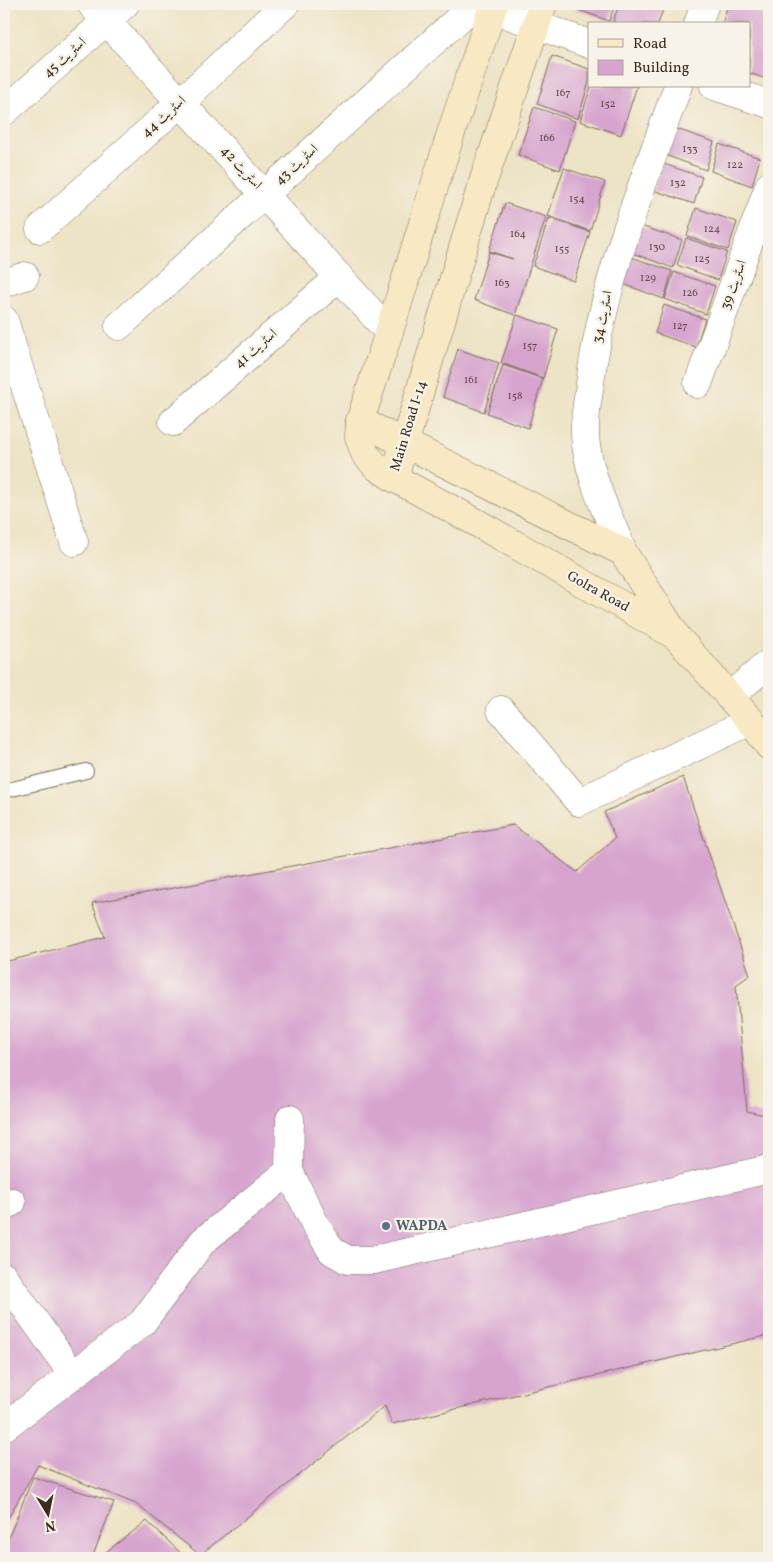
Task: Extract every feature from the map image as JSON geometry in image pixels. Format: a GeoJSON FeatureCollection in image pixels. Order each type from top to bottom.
{"type":"FeatureCollection","features":[{"type":"Feature","properties":{"kind":"main road","name":"Main Road I-14"},"geometry":{"type":"LineString","coordinates":[[486,5],[450,134],[360,421],[359,437],[365,454],[377,468],[394,478],[480,190],[539,14]]}},
{"type":"Feature","properties":{"kind":"main road"},"geometry":{"type":"LineString","coordinates":[[360,421],[623,552],[676,636]]}},
{"type":"Feature","properties":{"kind":"main road","name":"Golra Road"},"geometry":{"type":"LineString","coordinates":[[394,478],[676,636],[751,722],[769,746]]}},
{"type":"Feature","properties":{"kind":"street","name":"اسٹریٹ 44"},"geometry":{"type":"LineString","coordinates":[[40,229],[285,4]]}},
{"type":"Feature","properties":{"kind":"street"},"geometry":{"type":"LineString","coordinates":[[699,22],[704,4]]}},
{"type":"Feature","properties":{"kind":"street"},"geometry":{"type":"LineString","coordinates":[[486,5],[539,14],[588,43]]}},
{"type":"Feature","properties":{"kind":"street","name":"اسٹریٹ 43"},"geometry":{"type":"LineString","coordinates":[[119,326],[265,194],[486,5]]}},
{"type":"Feature","properties":{"kind":"street","name":"اسٹریٹ 42"},"geometry":{"type":"LineString","coordinates":[[108,10],[180,102],[389,332]]}},
{"type":"Feature","properties":{"kind":"street","name":"اسٹریٹ 45"},"geometry":{"type":"LineString","coordinates":[[4,112],[108,10]]}},
{"type":"Feature","properties":{"kind":"street","name":"اسٹریٹ 34"},"geometry":{"type":"LineString","coordinates":[[623,552],[591,469],[585,443],[587,405],[592,367],[608,288],[677,88]]}},
{"type":"Feature","properties":{"kind":"street"},"geometry":{"type":"LineString","coordinates":[[720,88],[769,104]]}},
{"type":"Feature","properties":{"kind":"street","name":"اسٹریٹ 39"},"geometry":{"type":"LineString","coordinates":[[698,384],[769,186]]}},
{"type":"Feature","properties":{"kind":"street","name":"اسٹریٹ 41"},"geometry":{"type":"LineString","coordinates":[[173,422],[339,277]]}},
{"type":"Feature","properties":{"kind":"street"},"geometry":{"type":"LineString","coordinates":[[4,320],[74,542]]}},
{"type":"Feature","properties":{"kind":"street"},"geometry":{"type":"LineString","coordinates":[[729,697],[769,663]]}},
{"type":"Feature","properties":{"kind":"street"},"geometry":{"type":"LineString","coordinates":[[501,710],[579,802],[751,722]]}},
{"type":"Feature","properties":{"kind":"street"},"geometry":{"type":"LineString","coordinates":[[290,1119],[289,1171],[315,1224],[332,1251],[348,1260],[374,1260],[769,1169]]}},
{"type":"Feature","properties":{"kind":"street"},"geometry":{"type":"LineString","coordinates":[[4,1427],[142,1323],[203,1241],[289,1171]]}},
{"type":"Feature","properties":{"kind":"street"},"geometry":{"type":"LineString","coordinates":[[4,1277],[73,1375]]}},
{"type":"Feature","properties":{"kind":"lane"},"geometry":{"type":"LineString","coordinates":[[4,792],[86,771]]}},
{"type":"Feature","properties":{"kind":"building"},"geometry":{"type":"Polygon","coordinates":[[[569,4],[615,4],[609,21],[568,6],[569,4]]]}},
{"type":"Feature","properties":{"kind":"building"},"geometry":{"type":"Polygon","coordinates":[[[619,4],[665,4],[659,22],[613,22],[619,4]]]}},
{"type":"Feature","properties":{"kind":"building"},"geometry":{"type":"Polygon","coordinates":[[[728,4],[769,4],[769,80],[750,73],[750,22],[723,22],[728,4]]]}},
{"type":"Feature","properties":{"kind":"building"},"geometry":{"type":"Polygon","coordinates":[[[552,56],[588,69],[588,85],[578,119],[537,104],[552,56]]]}},
{"type":"Feature","properties":{"kind":"building"},"geometry":{"type":"Polygon","coordinates":[[[590,88],[636,88],[621,135],[580,121],[590,88]]]}},
{"type":"Feature","properties":{"kind":"building"},"geometry":{"type":"Polygon","coordinates":[[[534,107],[575,121],[560,170],[518,155],[534,107]]]}},
{"type":"Feature","properties":{"kind":"building"},"geometry":{"type":"Polygon","coordinates":[[[674,128],[714,142],[706,170],[665,155],[674,128]]]}},
{"type":"Feature","properties":{"kind":"building"},"geometry":{"type":"Polygon","coordinates":[[[719,144],[760,158],[752,186],[711,171],[719,144]]]}},
{"type":"Feature","properties":{"kind":"building"},"geometry":{"type":"Polygon","coordinates":[[[661,163],[702,177],[694,204],[653,190],[661,163]]]}},
{"type":"Feature","properties":{"kind":"building"},"geometry":{"type":"Polygon","coordinates":[[[564,168],[605,182],[590,231],[548,216],[564,168]]]}},
{"type":"Feature","properties":{"kind":"building"},"geometry":{"type":"Polygon","coordinates":[[[505,203],[546,217],[515,315],[474,300],[489,252],[513,259],[489,251],[505,203]]]}},
{"type":"Feature","properties":{"kind":"building"},"geometry":{"type":"Polygon","coordinates":[[[696,208],[737,222],[728,250],[687,236],[696,208]]]}},
{"type":"Feature","properties":{"kind":"building"},"geometry":{"type":"Polygon","coordinates":[[[549,218],[590,232],[574,281],[533,266],[549,218]]]}},
{"type":"Feature","properties":{"kind":"building"},"geometry":{"type":"Polygon","coordinates":[[[641,226],[682,240],[673,268],[632,253],[641,226]]]}},
{"type":"Feature","properties":{"kind":"building"},"geometry":{"type":"Polygon","coordinates":[[[686,238],[727,252],[718,280],[677,265],[686,238]]]}},
{"type":"Feature","properties":{"kind":"building"},"geometry":{"type":"Polygon","coordinates":[[[631,257],[672,271],[664,299],[623,284],[631,257]]]}},
{"type":"Feature","properties":{"kind":"building"},"geometry":{"type":"Polygon","coordinates":[[[674,272],[715,286],[706,314],[665,299],[674,272]]]}},
{"type":"Feature","properties":{"kind":"building"},"geometry":{"type":"Polygon","coordinates":[[[664,305],[705,319],[696,347],[655,333],[664,305]]]}},
{"type":"Feature","properties":{"kind":"building"},"geometry":{"type":"Polygon","coordinates":[[[517,315],[558,329],[543,378],[501,363],[517,315]]]}},
{"type":"Feature","properties":{"kind":"building"},"geometry":{"type":"Polygon","coordinates":[[[458,349],[499,363],[484,412],[443,397],[458,349]]]}},
{"type":"Feature","properties":{"kind":"building"},"geometry":{"type":"Polygon","coordinates":[[[503,365],[543,379],[528,428],[487,413],[503,365]]]}},
{"type":"Feature","properties":{"kind":"building","name":"WAPDA"},"geometry":{"type":"Polygon","coordinates":[[[683,777],[750,975],[736,985],[747,1111],[769,1116],[769,1335],[392,1424],[385,1406],[200,1555],[136,1504],[38,1465],[4,1525],[4,962],[105,937],[92,903],[513,825],[577,872],[615,838],[604,812],[683,777]]]}},
{"type":"Feature","properties":{"kind":"building"},"geometry":{"type":"Polygon","coordinates":[[[33,1477],[114,1502],[92,1558],[4,1558],[4,1549],[33,1477]]]}},
{"type":"Feature","properties":{"kind":"building"},"geometry":{"type":"Polygon","coordinates":[[[147,1521],[186,1558],[98,1558],[147,1521]]]}},
{"type":"Feature","properties":{"kind":"place","name":"WAPDA"},"geometry":{"type":"Point","coordinates":[386,1226]}}]}
